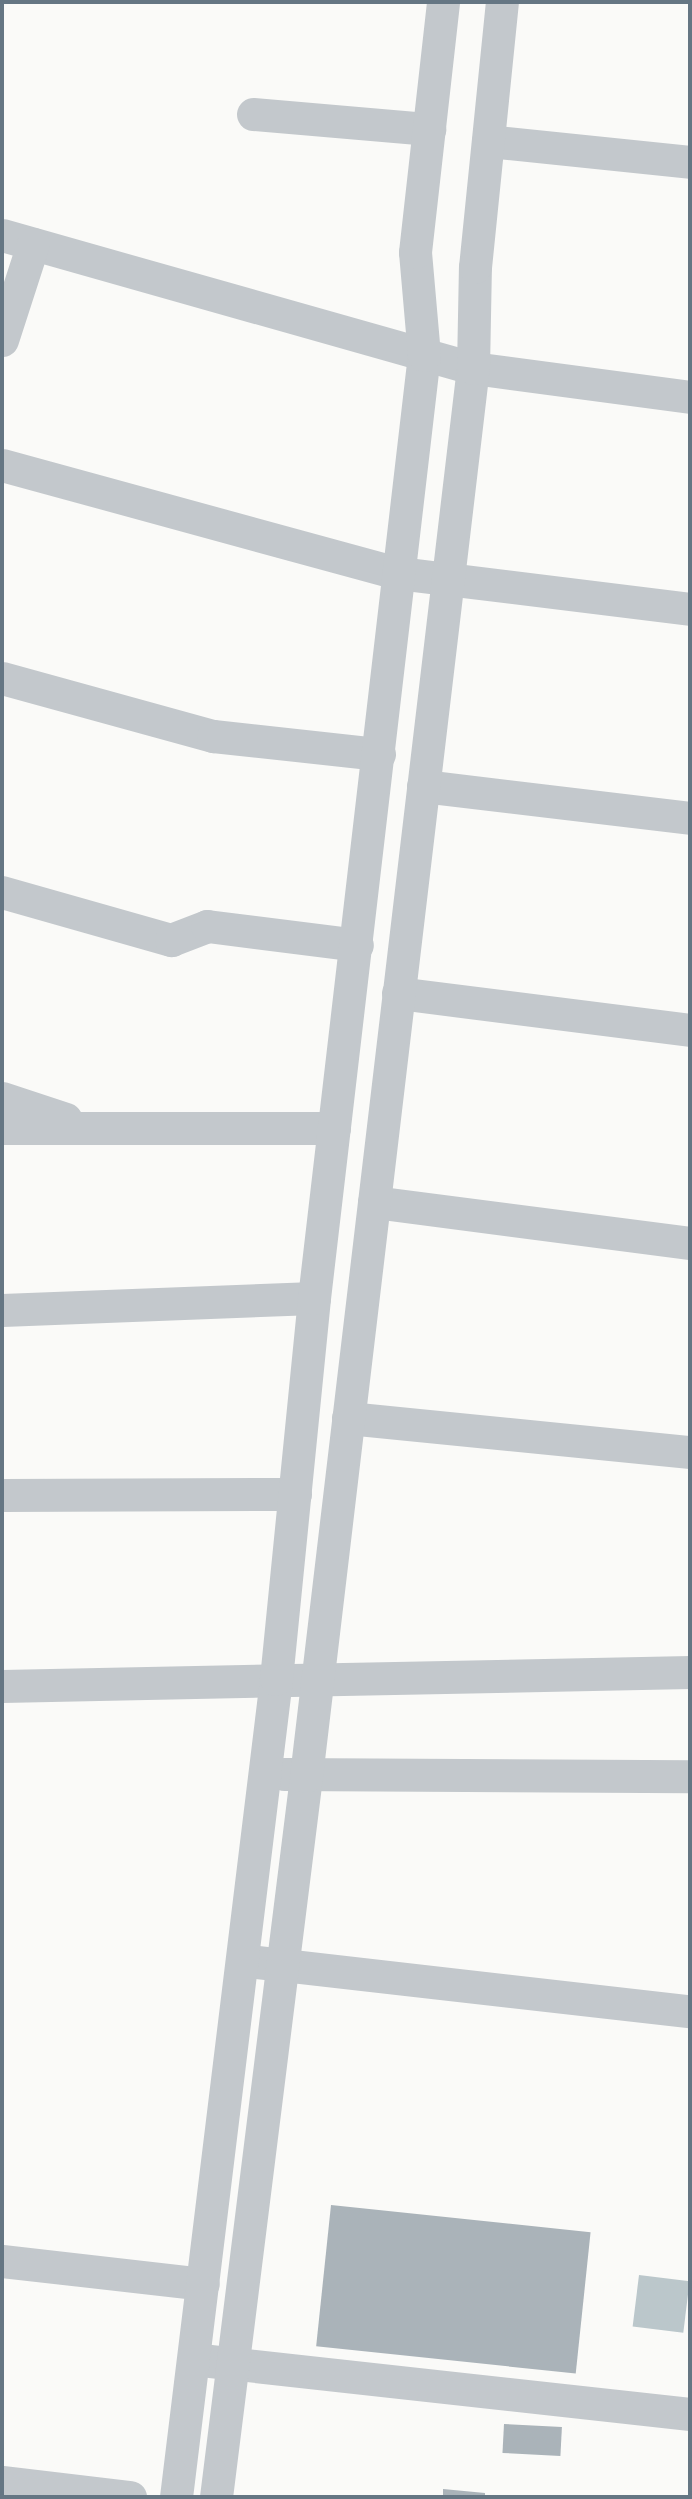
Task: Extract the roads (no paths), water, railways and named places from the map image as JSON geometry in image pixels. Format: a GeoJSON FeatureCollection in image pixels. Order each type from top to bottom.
{"type":"FeatureCollection","features":[{"type":"Feature","properties":{"kind":"street"},"geometry":{"type":"LineString","coordinates":[[176,2497],[276,1679],[314,1298],[424,355],[415,252],[443,2]]}},
{"type":"Feature","properties":{"kind":"street"},"geometry":{"type":"LineString","coordinates":[[216,2497],[280,1965],[306,1776],[473,368],[475,267],[502,2]]}},
{"type":"Feature","properties":{"kind":"street"},"geometry":{"type":"LineString","coordinates":[[253,114],[429,129]]}},
{"type":"Feature","properties":{"kind":"street"},"geometry":{"type":"LineString","coordinates":[[488,141],[690,162]]}},
{"type":"Feature","properties":{"kind":"street"},"geometry":{"type":"LineString","coordinates":[[2,341],[17,239],[473,368],[690,397]]}},
{"type":"Feature","properties":{"kind":"street"},"geometry":{"type":"LineString","coordinates":[[2,465],[398,573],[690,609]]}},
{"type":"Feature","properties":{"kind":"street"},"geometry":{"type":"LineString","coordinates":[[2,678],[213,736],[379,754]]}},
{"type":"Feature","properties":{"kind":"street"},"geometry":{"type":"LineString","coordinates":[[423,786],[690,818]]}},
{"type":"Feature","properties":{"kind":"street"},"geometry":{"type":"LineString","coordinates":[[2,892],[171,940],[207,926],[357,945]]}},
{"type":"Feature","properties":{"kind":"street"},"geometry":{"type":"LineString","coordinates":[[398,993],[690,1030]]}},
{"type":"Feature","properties":{"kind":"street"},"geometry":{"type":"LineString","coordinates":[[2,1098],[91,1128]]}},
{"type":"Feature","properties":{"kind":"street"},"geometry":{"type":"LineString","coordinates":[[2,1128],[334,1128]]}},
{"type":"Feature","properties":{"kind":"street"},"geometry":{"type":"LineString","coordinates":[[374,1202],[690,1243]]}},
{"type":"Feature","properties":{"kind":"street"},"geometry":{"type":"LineString","coordinates":[[2,1310],[314,1298]]}},
{"type":"Feature","properties":{"kind":"street"},"geometry":{"type":"LineString","coordinates":[[348,1418],[690,1452]]}},
{"type":"Feature","properties":{"kind":"street"},"geometry":{"type":"LineString","coordinates":[[2,1495],[295,1494]]}},
{"type":"Feature","properties":{"kind":"street"},"geometry":{"type":"LineString","coordinates":[[2,1686],[690,1672]]}},
{"type":"Feature","properties":{"kind":"street"},"geometry":{"type":"LineString","coordinates":[[264,1773],[306,1776],[690,1776]]}},
{"type":"Feature","properties":{"kind":"street"},"geometry":{"type":"LineString","coordinates":[[241,1960],[690,2011]]}},
{"type":"Feature","properties":{"kind":"street"},"geometry":{"type":"LineString","coordinates":[[2,2262],[203,2284]]}},
{"type":"Feature","properties":{"kind":"street"},"geometry":{"type":"LineString","coordinates":[[193,2359],[690,2414]]}},
{"type":"Feature","properties":{"kind":"street"},"geometry":{"type":"LineString","coordinates":[[2,2482],[130,2497]]}}]}
